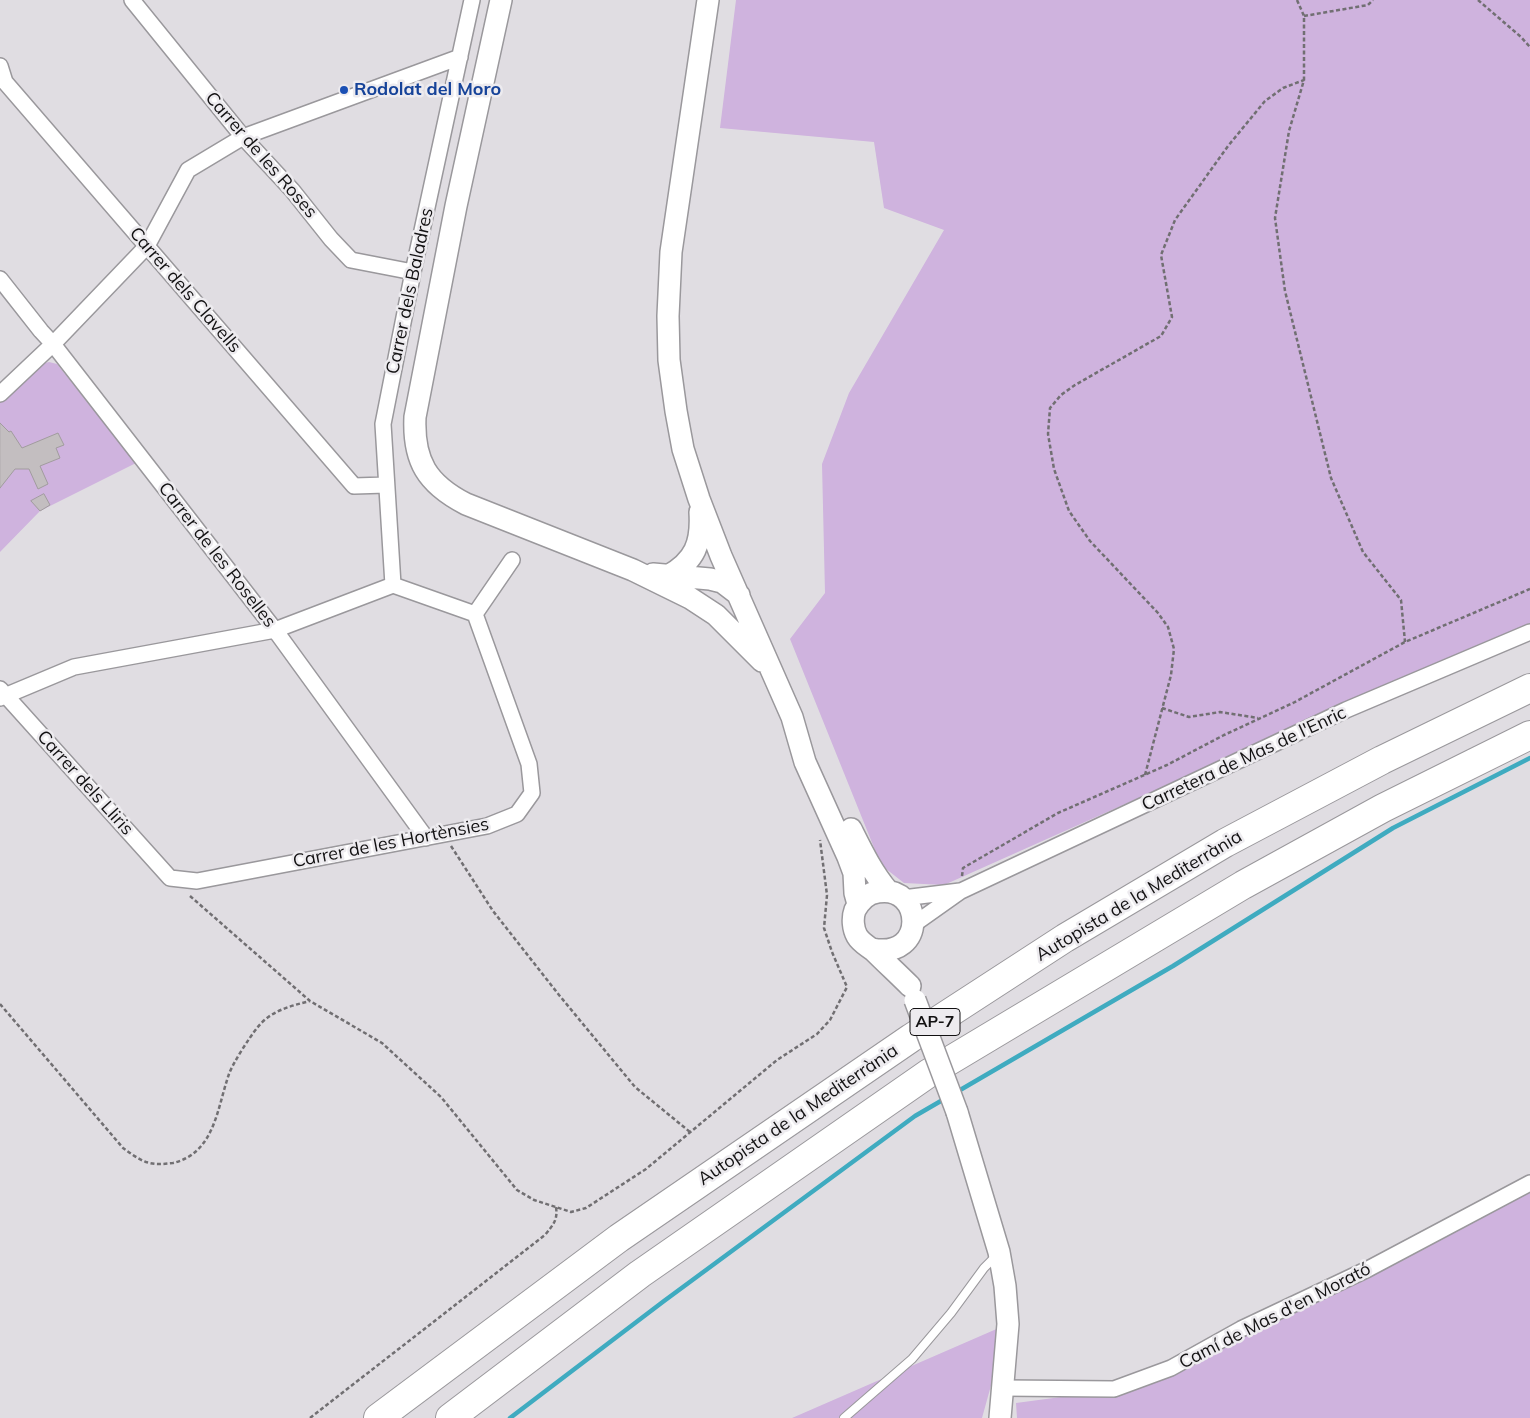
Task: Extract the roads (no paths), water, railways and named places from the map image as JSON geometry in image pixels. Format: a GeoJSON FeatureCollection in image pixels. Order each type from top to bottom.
{"type":"FeatureCollection","features":[{"type":"Feature","properties":{"kind":"highway","name":"Autopista de la Mediterrània"},"geometry":{"type":"LineString","coordinates":[[378,1418],[619,1238],[911,1038],[1066,938],[1225,843],[1382,760],[1530,688]]}},
{"type":"Feature","properties":{"kind":"highway","name":"AP-7"},"geometry":{"type":"LineString","coordinates":[[450,1418],[640,1274],[929,1072],[1243,885],[1383,808],[1530,734]]}},
{"type":"Feature","properties":{"kind":"main road"},"geometry":{"type":"LineString","coordinates":[[502,0],[458,197],[415,416],[414,435],[421,465],[428,476],[451,496],[474,508],[633,570],[690,598],[716,615],[773,674]]}},
{"type":"Feature","properties":{"kind":"main road"},"geometry":{"type":"LineString","coordinates":[[708,0],[672,252],[668,316],[669,360],[676,411],[683,449],[699,499],[721,556],[792,717],[805,762],[848,856],[854,873],[855,893],[858,904]]}},
{"type":"Feature","properties":{"kind":"main road"},"geometry":{"type":"LineString","coordinates":[[668,576],[684,565],[697,548],[701,528],[699,499]]}},
{"type":"Feature","properties":{"kind":"main road"},"geometry":{"type":"LineString","coordinates":[[633,570],[668,576],[710,579],[722,582],[739,595]]}},
{"type":"Feature","properties":{"kind":"main road"},"geometry":{"type":"LineString","coordinates":[[792,717],[816,752],[863,854],[875,875],[909,906],[913,915],[909,933],[913,993],[957,1112],[999,1252],[1005,1286],[1008,1324],[1000,1418]]}},
{"type":"Feature","properties":{"kind":"main road"},"geometry":{"type":"LineString","coordinates":[[895,894],[873,892],[865,897],[858,904],[853,924],[856,935],[862,943],[872,949],[913,993]]}},
{"type":"Feature","properties":{"kind":"main road"},"geometry":{"type":"LineString","coordinates":[[872,949],[883,951],[894,949],[909,933]]}},
{"type":"Feature","properties":{"kind":"street","name":"Carrer de les Roses"},"geometry":{"type":"LineString","coordinates":[[132,0],[243,137],[292,190],[351,260],[413,272]]}},
{"type":"Feature","properties":{"kind":"street","name":"Carrer dels Baladres"},"geometry":{"type":"LineString","coordinates":[[393,585],[383,424],[413,272],[472,0]]}},
{"type":"Feature","properties":{"kind":"street"},"geometry":{"type":"LineString","coordinates":[[0,394],[54,344],[147,246],[188,170],[243,137],[460,57]]}},
{"type":"Feature","properties":{"kind":"street","name":"Carrer dels Clavells"},"geometry":{"type":"LineString","coordinates":[[0,66],[5,82],[354,486],[386,485]]}},
{"type":"Feature","properties":{"kind":"street","name":"Carrer de les Roselles"},"geometry":{"type":"LineString","coordinates":[[0,279],[41,331],[54,344],[274,630],[426,838]]}},
{"type":"Feature","properties":{"kind":"street"},"geometry":{"type":"LineString","coordinates":[[2,694],[74,667],[274,630],[393,585],[475,614],[512,560]]}},
{"type":"Feature","properties":{"kind":"street","name":"Carrer de les Hortènsies"},"geometry":{"type":"LineString","coordinates":[[170,878],[197,881],[487,826],[517,814],[532,793],[529,764],[475,614]]}},
{"type":"Feature","properties":{"kind":"street","name":"Carretera de Mas de l'Enric"},"geometry":{"type":"LineString","coordinates":[[961,891],[1346,710],[1530,632]]}},
{"type":"Feature","properties":{"kind":"street","name":"Carrer dels Lliris"},"geometry":{"type":"LineString","coordinates":[[2,694],[170,878]]}},
{"type":"Feature","properties":{"kind":"street"},"geometry":{"type":"LineString","coordinates":[[895,894],[961,891]]}},
{"type":"Feature","properties":{"kind":"street"},"geometry":{"type":"LineString","coordinates":[[909,933],[961,891]]}},
{"type":"Feature","properties":{"kind":"street","name":"Camí de Mas d'en Morató"},"geometry":{"type":"LineString","coordinates":[[1003,1388],[1114,1389],[1171,1368],[1241,1329],[1368,1269],[1530,1183]]}},
{"type":"Feature","properties":{"kind":"lane"},"geometry":{"type":"LineString","coordinates":[[844,1418],[912,1359],[951,1313],[984,1268],[999,1252]]}},
{"type":"Feature","properties":{"kind":"waterway"},"geometry":{"type":"LineString","coordinates":[[955,1093],[1173,966],[1393,828],[1530,758]]}},
{"type":"Feature","properties":{"kind":"waterway"},"geometry":{"type":"LineString","coordinates":[[510,1418],[664,1301],[915,1116],[946,1098]]}},
{"type":"Feature","properties":{"kind":"place","name":"Rodolat del Moro"},"geometry":{"type":"Point","coordinates":[344,90]}}]}
